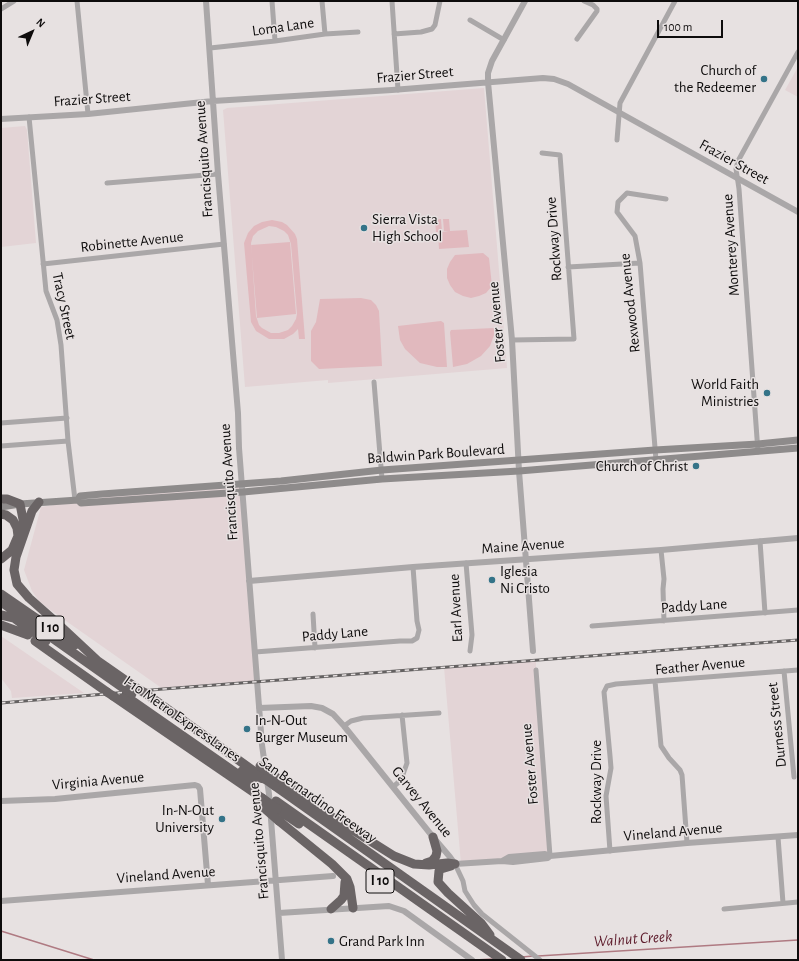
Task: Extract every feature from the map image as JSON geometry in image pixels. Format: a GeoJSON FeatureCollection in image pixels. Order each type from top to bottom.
{"type":"FeatureCollection","features":[{"type":"Feature","properties":{"kind":"highway"},"geometry":{"type":"LineString","coordinates":[[1,499],[7,499],[20,504],[25,531]]}},
{"type":"Feature","properties":{"kind":"highway"},"geometry":{"type":"LineString","coordinates":[[39,502],[32,511],[14,570],[17,584],[29,598],[56,621],[99,662]]}},
{"type":"Feature","properties":{"kind":"highway"},"geometry":{"type":"LineString","coordinates":[[1,514],[6,515],[13,520],[18,531],[16,542],[12,550],[1,559]]}},
{"type":"Feature","properties":{"kind":"highway","name":"San Bernardino Freeway"},"geometry":{"type":"LineString","coordinates":[[1,594],[99,662],[126,692],[211,764],[262,799],[276,805],[496,955],[521,960]]}},
{"type":"Feature","properties":{"kind":"highway","name":"I-10 Metro ExpressLanes"},"geometry":{"type":"LineString","coordinates":[[1,602],[126,692],[262,799]]}},
{"type":"Feature","properties":{"kind":"highway","name":"San Bernardino Freeway"},"geometry":{"type":"LineString","coordinates":[[1,616],[28,635],[126,692],[265,777],[275,786],[495,941],[496,955]]}},
{"type":"Feature","properties":{"kind":"highway","name":"I-10 Metro ExpressLanes"},"geometry":{"type":"LineString","coordinates":[[1,616],[14,618],[250,776],[265,777]]}},
{"type":"Feature","properties":{"kind":"highway"},"geometry":{"type":"LineString","coordinates":[[1,625],[28,635]]}},
{"type":"Feature","properties":{"kind":"highway"},"geometry":{"type":"LineString","coordinates":[[243,764],[260,766],[265,777],[322,810],[401,860],[414,864],[455,864]]}},
{"type":"Feature","properties":{"kind":"highway"},"geometry":{"type":"LineString","coordinates":[[262,799],[280,821],[344,875],[350,887],[352,908]]}},
{"type":"Feature","properties":{"kind":"highway"},"geometry":{"type":"LineString","coordinates":[[421,864],[430,862],[436,856],[437,850],[433,837]]}},
{"type":"Feature","properties":{"kind":"highway"},"geometry":{"type":"LineString","coordinates":[[455,864],[441,869],[438,874],[438,882],[481,923],[495,941]]}},
{"type":"Feature","properties":{"kind":"highway"},"geometry":{"type":"LineString","coordinates":[[331,909],[344,896],[346,885],[344,875]]}},
{"type":"Feature","properties":{"kind":"highway"},"geometry":{"type":"LineString","coordinates":[[472,926],[478,936],[496,955],[513,960]]}},
{"type":"Feature","properties":{"kind":"main road","name":"Baldwin Park Boulevard"},"geometry":{"type":"LineString","coordinates":[[77,500],[80,496],[180,488],[242,488],[382,480],[656,460],[758,448],[798,440]]}},
{"type":"Feature","properties":{"kind":"main road","name":"Baldwin Park Boulevard"},"geometry":{"type":"LineString","coordinates":[[1,507],[39,502],[77,500],[81,503],[153,498],[382,470],[655,450],[798,448]]}},
{"type":"Feature","properties":{"kind":"main road"},"geometry":{"type":"LineString","coordinates":[[153,498],[180,488]]}},
{"type":"Feature","properties":{"kind":"street"},"geometry":{"type":"LineString","coordinates":[[1,9],[14,1]]}},
{"type":"Feature","properties":{"kind":"street"},"geometry":{"type":"LineString","coordinates":[[77,1],[88,114]]}},
{"type":"Feature","properties":{"kind":"street","name":"Francisquito Avenue"},"geometry":{"type":"LineString","coordinates":[[206,1],[259,708],[262,745],[269,794],[282,960]]}},
{"type":"Feature","properties":{"kind":"street"},"geometry":{"type":"LineString","coordinates":[[272,1],[276,41]]}},
{"type":"Feature","properties":{"kind":"street"},"geometry":{"type":"LineString","coordinates":[[322,1],[325,34]]}},
{"type":"Feature","properties":{"kind":"street"},"geometry":{"type":"LineString","coordinates":[[392,1],[398,90]]}},
{"type":"Feature","properties":{"kind":"street"},"geometry":{"type":"LineString","coordinates":[[394,34],[421,32],[432,29],[435,25],[440,1]]}},
{"type":"Feature","properties":{"kind":"street","name":"Foster Avenue"},"geometry":{"type":"LineString","coordinates":[[525,1],[492,61],[488,73],[488,82],[512,340],[519,470],[533,651]]}},
{"type":"Feature","properties":{"kind":"street"},"geometry":{"type":"LineString","coordinates":[[577,39],[597,9],[593,5],[584,1]]}},
{"type":"Feature","properties":{"kind":"street"},"geometry":{"type":"LineString","coordinates":[[617,140],[618,111],[620,102],[675,1]]}},
{"type":"Feature","properties":{"kind":"street"},"geometry":{"type":"LineString","coordinates":[[470,20],[504,40]]}},
{"type":"Feature","properties":{"kind":"street","name":"Loma Lane"},"geometry":{"type":"LineString","coordinates":[[210,48],[325,34],[358,32]]}},
{"type":"Feature","properties":{"kind":"street","name":"Monterey Avenue"},"geometry":{"type":"LineString","coordinates":[[758,448],[736,169],[738,161],[798,52]]}},
{"type":"Feature","properties":{"kind":"street","name":"Frazier Street"},"geometry":{"type":"LineString","coordinates":[[1,119],[88,114],[213,101],[398,90],[530,78],[554,79],[568,84],[618,111],[798,212]]}},
{"type":"Feature","properties":{"kind":"street","name":"Tracy Street"},"geometry":{"type":"LineString","coordinates":[[29,117],[46,291],[57,320],[61,345],[68,441],[77,500]]}},
{"type":"Feature","properties":{"kind":"street","name":"Rockway Drive"},"geometry":{"type":"LineString","coordinates":[[512,340],[574,339],[560,155],[542,153]]}},
{"type":"Feature","properties":{"kind":"street"},"geometry":{"type":"LineString","coordinates":[[107,183],[218,174]]}},
{"type":"Feature","properties":{"kind":"street","name":"Rexwood Avenue"},"geometry":{"type":"LineString","coordinates":[[656,460],[640,263],[635,236],[617,212],[618,202],[627,193],[666,199]]}},
{"type":"Feature","properties":{"kind":"street","name":"Robinette Avenue"},"geometry":{"type":"LineString","coordinates":[[43,264],[224,244]]}},
{"type":"Feature","properties":{"kind":"street"},"geometry":{"type":"LineString","coordinates":[[568,267],[640,263]]}},
{"type":"Feature","properties":{"kind":"street"},"geometry":{"type":"LineString","coordinates":[[374,382],[382,480]]}},
{"type":"Feature","properties":{"kind":"street"},"geometry":{"type":"LineString","coordinates":[[1,423],[67,418]]}},
{"type":"Feature","properties":{"kind":"street"},"geometry":{"type":"LineString","coordinates":[[1,446],[68,441]]}},
{"type":"Feature","properties":{"kind":"street","name":"Maine Avenue"},"geometry":{"type":"LineString","coordinates":[[249,580],[661,550],[798,538]]}},
{"type":"Feature","properties":{"kind":"street"},"geometry":{"type":"LineString","coordinates":[[760,541],[765,613]]}},
{"type":"Feature","properties":{"kind":"street"},"geometry":{"type":"LineString","coordinates":[[661,550],[664,579],[662,589],[664,620]]}},
{"type":"Feature","properties":{"kind":"street","name":"Earl Avenue"},"geometry":{"type":"LineString","coordinates":[[466,563],[472,636],[470,651]]}},
{"type":"Feature","properties":{"kind":"street","name":"Paddy Lane"},"geometry":{"type":"LineString","coordinates":[[255,652],[412,641],[417,638],[419,630],[413,567]]}},
{"type":"Feature","properties":{"kind":"street","name":"Paddy Lane"},"geometry":{"type":"LineString","coordinates":[[592,626],[798,610]]}},
{"type":"Feature","properties":{"kind":"street"},"geometry":{"type":"LineString","coordinates":[[313,614],[315,648]]}},
{"type":"Feature","properties":{"kind":"street","name":"Foster Avenue"},"geometry":{"type":"LineString","coordinates":[[536,670],[550,856]]}},
{"type":"Feature","properties":{"kind":"street","name":"Feather Avenue"},"geometry":{"type":"LineString","coordinates":[[605,689],[607,686],[616,684],[798,670]]}},
{"type":"Feature","properties":{"kind":"street","name":"Durness Street"},"geometry":{"type":"LineString","coordinates":[[784,671],[794,777]]}},
{"type":"Feature","properties":{"kind":"street"},"geometry":{"type":"LineString","coordinates":[[655,681],[661,746],[680,770],[682,775],[687,843]]}},
{"type":"Feature","properties":{"kind":"street","name":"Rockway Drive"},"geometry":{"type":"LineString","coordinates":[[605,689],[604,692],[611,768],[606,796],[610,851]]}},
{"type":"Feature","properties":{"kind":"street","name":"Garvey Avenue"},"geometry":{"type":"LineString","coordinates":[[259,708],[316,707],[333,714],[450,857],[461,876],[465,891],[474,905],[482,914],[540,960]]}},
{"type":"Feature","properties":{"kind":"street"},"geometry":{"type":"LineString","coordinates":[[344,726],[351,721],[363,718],[439,713]]}},
{"type":"Feature","properties":{"kind":"street"},"geometry":{"type":"LineString","coordinates":[[393,787],[401,780],[407,763],[402,716]]}},
{"type":"Feature","properties":{"kind":"street","name":"Virginia Avenue"},"geometry":{"type":"LineString","coordinates":[[1,801],[55,798],[195,785],[198,786],[200,789],[208,885]]}},
{"type":"Feature","properties":{"kind":"street","name":"Vineland Avenue"},"geometry":{"type":"LineString","coordinates":[[455,864],[502,861],[513,862],[548,858],[550,856],[687,843],[798,835]]}},
{"type":"Feature","properties":{"kind":"street"},"geometry":{"type":"LineString","coordinates":[[778,837],[782,903]]}},
{"type":"Feature","properties":{"kind":"street","name":"Vineland Avenue"},"geometry":{"type":"LineString","coordinates":[[1,901],[276,879],[333,876]]}},
{"type":"Feature","properties":{"kind":"street"},"geometry":{"type":"LineString","coordinates":[[724,909],[798,902]]}},
{"type":"Feature","properties":{"kind":"street"},"geometry":{"type":"LineString","coordinates":[[279,913],[389,906],[404,911],[472,960]]}},
{"type":"Feature","properties":{"kind":"shaded area"},"geometry":{"type":"Polygon","coordinates":[[[798,67],[798,97],[785,90],[798,67]]]}},
{"type":"Feature","properties":{"kind":"shaded area","name":"Sierra Vista High School"},"geometry":{"type":"Polygon","coordinates":[[[484,88],[507,368],[328,383],[328,380],[245,387],[223,110],[227,108],[484,88]]]}},
{"type":"Feature","properties":{"kind":"shaded area"},"geometry":{"type":"Polygon","coordinates":[[[25,126],[27,130],[36,243],[1,247],[1,128],[25,126]]]}},
{"type":"Feature","properties":{"kind":"shaded area"},"geometry":{"type":"Polygon","coordinates":[[[441,219],[442,232],[449,231],[444,231],[443,219],[449,219],[450,231],[467,230],[469,247],[439,249],[438,232],[436,232],[435,220],[441,219]]]}},
{"type":"Feature","properties":{"kind":"shaded area"},"geometry":{"type":"Polygon","coordinates":[[[272,220],[282,222],[295,234],[297,239],[305,339],[299,339],[298,329],[284,339],[269,339],[256,331],[251,322],[244,243],[248,233],[254,226],[262,222],[272,220]],[[269,226],[258,231],[253,236],[251,243],[256,316],[259,325],[271,333],[279,333],[288,330],[296,319],[297,314],[291,244],[288,235],[276,227],[269,226]]]}},
{"type":"Feature","properties":{"kind":"shaded area"},"geometry":{"type":"Polygon","coordinates":[[[290,242],[296,314],[257,318],[251,245],[290,242]]]}},
{"type":"Feature","properties":{"kind":"shaded area"},"geometry":{"type":"Polygon","coordinates":[[[483,253],[489,258],[492,286],[486,293],[471,298],[455,292],[447,278],[447,269],[455,255],[483,253]]]}},
{"type":"Feature","properties":{"kind":"shaded area"},"geometry":{"type":"Polygon","coordinates":[[[361,298],[371,300],[379,311],[382,366],[319,369],[311,361],[311,331],[316,322],[320,299],[361,298]]]}},
{"type":"Feature","properties":{"kind":"shaded area"},"geometry":{"type":"Polygon","coordinates":[[[441,321],[444,323],[447,367],[437,367],[420,363],[405,349],[400,340],[398,326],[441,321]]]}},
{"type":"Feature","properties":{"kind":"shaded area"},"geometry":{"type":"Polygon","coordinates":[[[494,328],[494,335],[490,346],[481,356],[467,364],[453,367],[451,330],[494,328]]]}},
{"type":"Feature","properties":{"kind":"shaded area"},"geometry":{"type":"Polygon","coordinates":[[[242,484],[257,682],[163,689],[49,609],[39,601],[32,591],[24,570],[41,507],[149,490],[242,484]]]}},
{"type":"Feature","properties":{"kind":"shaded area"},"geometry":{"type":"Polygon","coordinates":[[[1,636],[84,693],[12,698],[11,691],[1,678],[1,636]]]}},
{"type":"Feature","properties":{"kind":"shaded area"},"geometry":{"type":"Polygon","coordinates":[[[536,661],[550,856],[461,864],[444,667],[536,661]]]}},
{"type":"Feature","properties":{"kind":"waterway","name":"Walnut Creek"},"geometry":{"type":"LineString","coordinates":[[1,931],[94,960]]}},
{"type":"Feature","properties":{"kind":"waterway","name":"Walnut Creek"},"geometry":{"type":"LineString","coordinates":[[538,956],[798,940]]}},
{"type":"Feature","properties":{"kind":"waterway","name":"Walnut Creek"},"geometry":{"type":"LineString","coordinates":[[522,957],[533,956]]}},
{"type":"Feature","properties":{"kind":"waterway","name":"Walnut Creek"},"geometry":{"type":"LineString","coordinates":[[475,960],[493,959]]}},
{"type":"Feature","properties":{"kind":"railway"},"geometry":{"type":"LineString","coordinates":[[1,703],[798,640]]}},
{"type":"Feature","properties":{"kind":"place","name":"Church of the Redeemer"},"geometry":{"type":"Point","coordinates":[764,79]}},
{"type":"Feature","properties":{"kind":"place","name":"Sierra Vista High School"},"geometry":{"type":"Point","coordinates":[364,228]}},
{"type":"Feature","properties":{"kind":"place","name":"World Faith Ministries"},"geometry":{"type":"Point","coordinates":[767,393]}},
{"type":"Feature","properties":{"kind":"place","name":"Church of Christ"},"geometry":{"type":"Point","coordinates":[696,466]}},
{"type":"Feature","properties":{"kind":"place","name":"Iglesia Ni Cristo"},"geometry":{"type":"Point","coordinates":[492,580]}},
{"type":"Feature","properties":{"kind":"place","name":"In-N-Out Burger Museum"},"geometry":{"type":"Point","coordinates":[247,729]}},
{"type":"Feature","properties":{"kind":"place","name":"In-N-Out University"},"geometry":{"type":"Point","coordinates":[222,819]}},
{"type":"Feature","properties":{"kind":"place","name":"Grand Park Inn"},"geometry":{"type":"Point","coordinates":[331,941]}}]}
